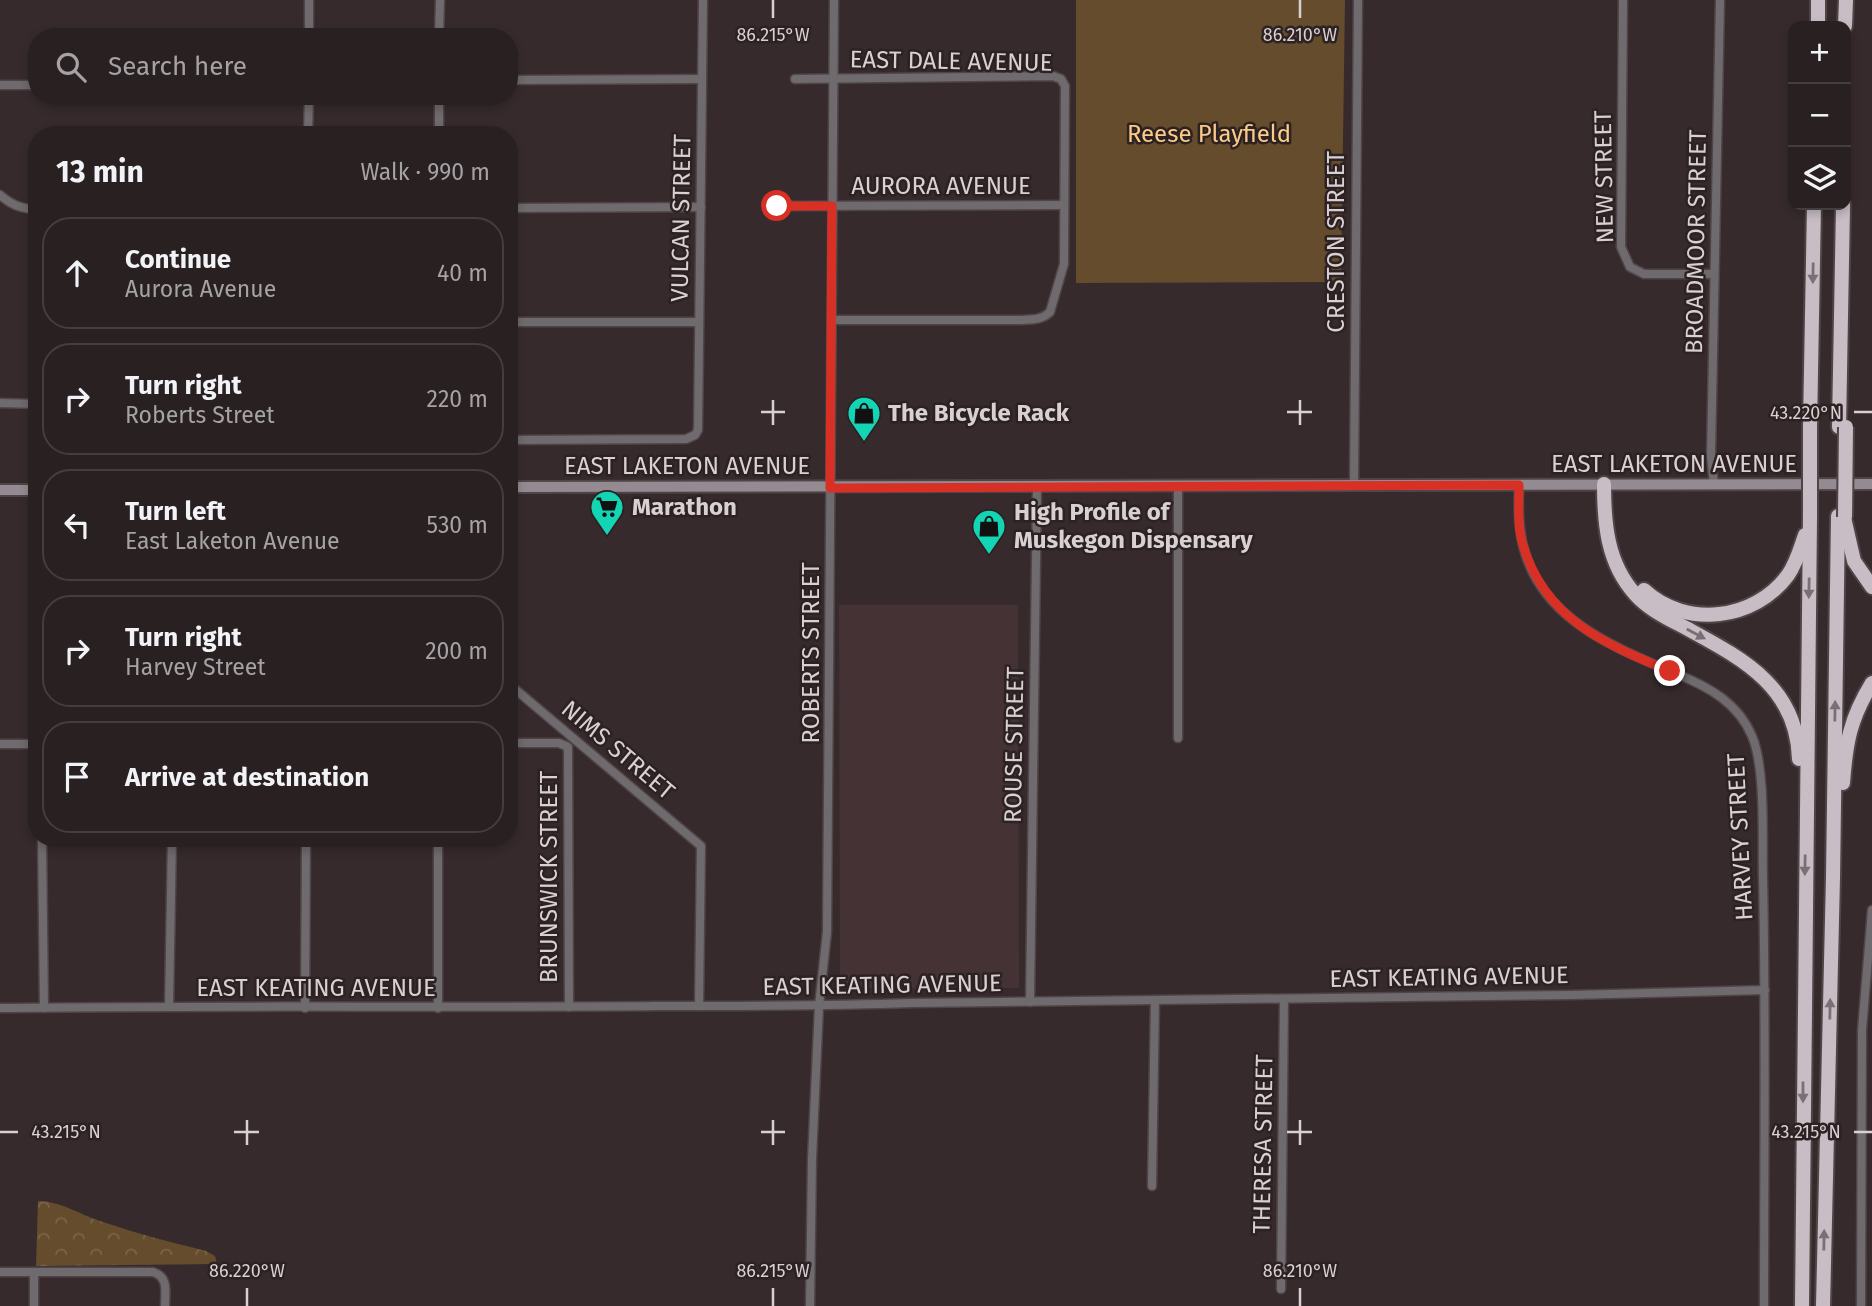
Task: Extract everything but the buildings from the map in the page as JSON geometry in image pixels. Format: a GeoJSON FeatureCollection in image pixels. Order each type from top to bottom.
{"type":"FeatureCollection","features":[{"type":"Feature","properties":{"kind":"highway"},"geometry":{"type":"LineString","coordinates":[[1818,0],[1818,21]]}},
{"type":"Feature","properties":{"kind":"highway"},"geometry":{"type":"LineString","coordinates":[[1845,21],[1846,0]]}},
{"type":"Feature","properties":{"kind":"highway"},"geometry":{"type":"LineString","coordinates":[[1802,1306],[1805,821],[1814,210]]}},
{"type":"Feature","properties":{"kind":"highway"},"geometry":{"type":"LineString","coordinates":[[1823,1306],[1841,517],[1843,210]]}},
{"type":"Feature","properties":{"kind":"highway"},"geometry":{"type":"LineString","coordinates":[[1604,484],[1613,537],[1629,574],[1657,600],[1693,614],[1728,613],[1751,606],[1767,596],[1788,575],[1797,561],[1810,518]]}},
{"type":"Feature","properties":{"kind":"highway"},"geometry":{"type":"LineString","coordinates":[[1604,484],[1604,522],[1609,542],[1622,575],[1635,594],[1653,610],[1734,654],[1754,668],[1768,681],[1784,703],[1797,738],[1799,790],[1805,821]]}},
{"type":"Feature","properties":{"kind":"highway"},"geometry":{"type":"LineString","coordinates":[[1841,517],[1854,561],[1872,587]]}},
{"type":"Feature","properties":{"kind":"highway"},"geometry":{"type":"LineString","coordinates":[[1833,877],[1839,866],[1849,732],[1855,712],[1872,683]]}},
{"type":"Feature","properties":{"kind":"main road","name":"EAST LAKETON AVENUE"},"geometry":{"type":"LineString","coordinates":[[518,487],[1178,488],[1872,484]]}},
{"type":"Feature","properties":{"kind":"main road"},"geometry":{"type":"LineString","coordinates":[[0,490],[28,490]]}},
{"type":"Feature","properties":{"kind":"street"},"geometry":{"type":"LineString","coordinates":[[309,0],[309,28]]}},
{"type":"Feature","properties":{"kind":"street"},"geometry":{"type":"LineString","coordinates":[[439,28],[440,0]]}},
{"type":"Feature","properties":{"kind":"street","name":"VULCAN STREET"},"geometry":{"type":"LineString","coordinates":[[518,440],[686,439],[695,435],[699,427],[703,0]]}},
{"type":"Feature","properties":{"kind":"street","name":"ROBERTS STREET"},"geometry":{"type":"LineString","coordinates":[[810,1306],[812,1159],[819,1006],[827,932],[834,0]]}},
{"type":"Feature","properties":{"kind":"street","name":"CRESTON STREET"},"geometry":{"type":"LineString","coordinates":[[1354,485],[1357,0]]}},
{"type":"Feature","properties":{"kind":"street","name":"NEW STREET"},"geometry":{"type":"LineString","coordinates":[[1623,0],[1621,247],[1630,267],[1644,274],[1714,274]]}},
{"type":"Feature","properties":{"kind":"street","name":"BROADMOOR STREET"},"geometry":{"type":"LineString","coordinates":[[1714,484],[1711,456],[1720,0]]}},
{"type":"Feature","properties":{"kind":"street","name":"EAST DALE AVENUE"},"geometry":{"type":"LineString","coordinates":[[795,79],[1053,76],[1061,79],[1065,91],[1064,205]]}},
{"type":"Feature","properties":{"kind":"street"},"geometry":{"type":"LineString","coordinates":[[518,80],[701,79]]}},
{"type":"Feature","properties":{"kind":"street"},"geometry":{"type":"LineString","coordinates":[[0,85],[28,85]]}},
{"type":"Feature","properties":{"kind":"street"},"geometry":{"type":"LineString","coordinates":[[308,126],[309,105]]}},
{"type":"Feature","properties":{"kind":"street"},"geometry":{"type":"LineString","coordinates":[[439,105],[439,126]]}},
{"type":"Feature","properties":{"kind":"street"},"geometry":{"type":"LineString","coordinates":[[0,195],[11,204],[28,209]]}},
{"type":"Feature","properties":{"kind":"street"},"geometry":{"type":"LineString","coordinates":[[832,320],[1039,319],[1050,312],[1064,264],[1064,205]]}},
{"type":"Feature","properties":{"kind":"street","name":"AURORA AVENUE"},"geometry":{"type":"LineString","coordinates":[[777,206],[1064,205]]}},
{"type":"Feature","properties":{"kind":"street"},"geometry":{"type":"LineString","coordinates":[[518,208],[701,207]]}},
{"type":"Feature","properties":{"kind":"street"},"geometry":{"type":"LineString","coordinates":[[518,323],[699,322]]}},
{"type":"Feature","properties":{"kind":"street"},"geometry":{"type":"LineString","coordinates":[[0,403],[28,404]]}},
{"type":"Feature","properties":{"kind":"street","name":"HARVEY STREET"},"geometry":{"type":"LineString","coordinates":[[1519,485],[1523,544],[1539,583],[1560,609],[1579,627],[1600,640],[1717,693],[1738,712],[1753,738],[1761,784],[1765,990],[1764,1306]]}},
{"type":"Feature","properties":{"kind":"street","name":"ROUSE STREET"},"geometry":{"type":"LineString","coordinates":[[1030,1002],[1037,488]]}},
{"type":"Feature","properties":{"kind":"street"},"geometry":{"type":"LineString","coordinates":[[1178,488],[1178,738]]}},
{"type":"Feature","properties":{"kind":"street","name":"NIMS STREET"},"geometry":{"type":"LineString","coordinates":[[518,692],[701,845],[699,1006]]}},
{"type":"Feature","properties":{"kind":"street","name":"BRUNSWICK STREET"},"geometry":{"type":"LineString","coordinates":[[518,743],[559,743],[568,747],[569,1007]]}},
{"type":"Feature","properties":{"kind":"street"},"geometry":{"type":"LineString","coordinates":[[0,744],[28,744]]}},
{"type":"Feature","properties":{"kind":"street"},"geometry":{"type":"LineString","coordinates":[[42,847],[44,1008]]}},
{"type":"Feature","properties":{"kind":"street"},"geometry":{"type":"LineString","coordinates":[[169,1006],[172,847]]}},
{"type":"Feature","properties":{"kind":"street"},"geometry":{"type":"LineString","coordinates":[[305,1008],[306,847]]}},
{"type":"Feature","properties":{"kind":"street"},"geometry":{"type":"LineString","coordinates":[[438,847],[438,1008]]}},
{"type":"Feature","properties":{"kind":"street"},"geometry":{"type":"LineString","coordinates":[[1861,1306],[1862,1030],[1869,975],[1872,910]]}},
{"type":"Feature","properties":{"kind":"street","name":"EAST KEATING AVENUE"},"geometry":{"type":"LineString","coordinates":[[0,1008],[819,1006],[1765,990]]}},
{"type":"Feature","properties":{"kind":"street","name":"THERESA STREET"},"geometry":{"type":"LineString","coordinates":[[1281,1289],[1284,999]]}},
{"type":"Feature","properties":{"kind":"street"},"geometry":{"type":"LineString","coordinates":[[1152,1186],[1155,1000]]}},
{"type":"Feature","properties":{"kind":"street"},"geometry":{"type":"LineString","coordinates":[[0,1272],[148,1272],[163,1277],[165,1306]]}},
{"type":"Feature","properties":{"kind":"street"},"geometry":{"type":"LineString","coordinates":[[34,1272],[34,1306]]}},
{"type":"Feature","properties":{"kind":"shaded area"},"geometry":{"type":"Polygon","coordinates":[[[839,605],[1018,605],[1019,988],[840,988],[839,605]]]}},
{"type":"Feature","properties":{"kind":"green space","name":"Reese Playfield"},"geometry":{"type":"Polygon","coordinates":[[[1076,0],[1345,0],[1341,282],[1076,283],[1076,0]]]}},
{"type":"Feature","properties":{"kind":"green space"},"geometry":{"type":"Polygon","coordinates":[[[38,1201],[54,1203],[113,1225],[206,1251],[215,1256],[217,1264],[36,1266],[38,1201]]]}},
{"type":"Feature","properties":{"kind":"place","name":"The Bicycle Rack"},"geometry":{"type":"Point","coordinates":[864,443]}},
{"type":"Feature","properties":{"kind":"place","name":"Marathon"},"geometry":{"type":"Point","coordinates":[607,537]}},
{"type":"Feature","properties":{"kind":"place","name":"High Profile of Muskegon Dispensary"},"geometry":{"type":"Point","coordinates":[989,556]}},
{"type":"Feature","properties":{"kind":"route"},"geometry":{"type":"LineString","coordinates":[[777,206],[832,206],[830,488],[1519,485],[1523,544],[1532,569],[1550,598],[1579,627],[1600,640],[1670,671]]}}]}
